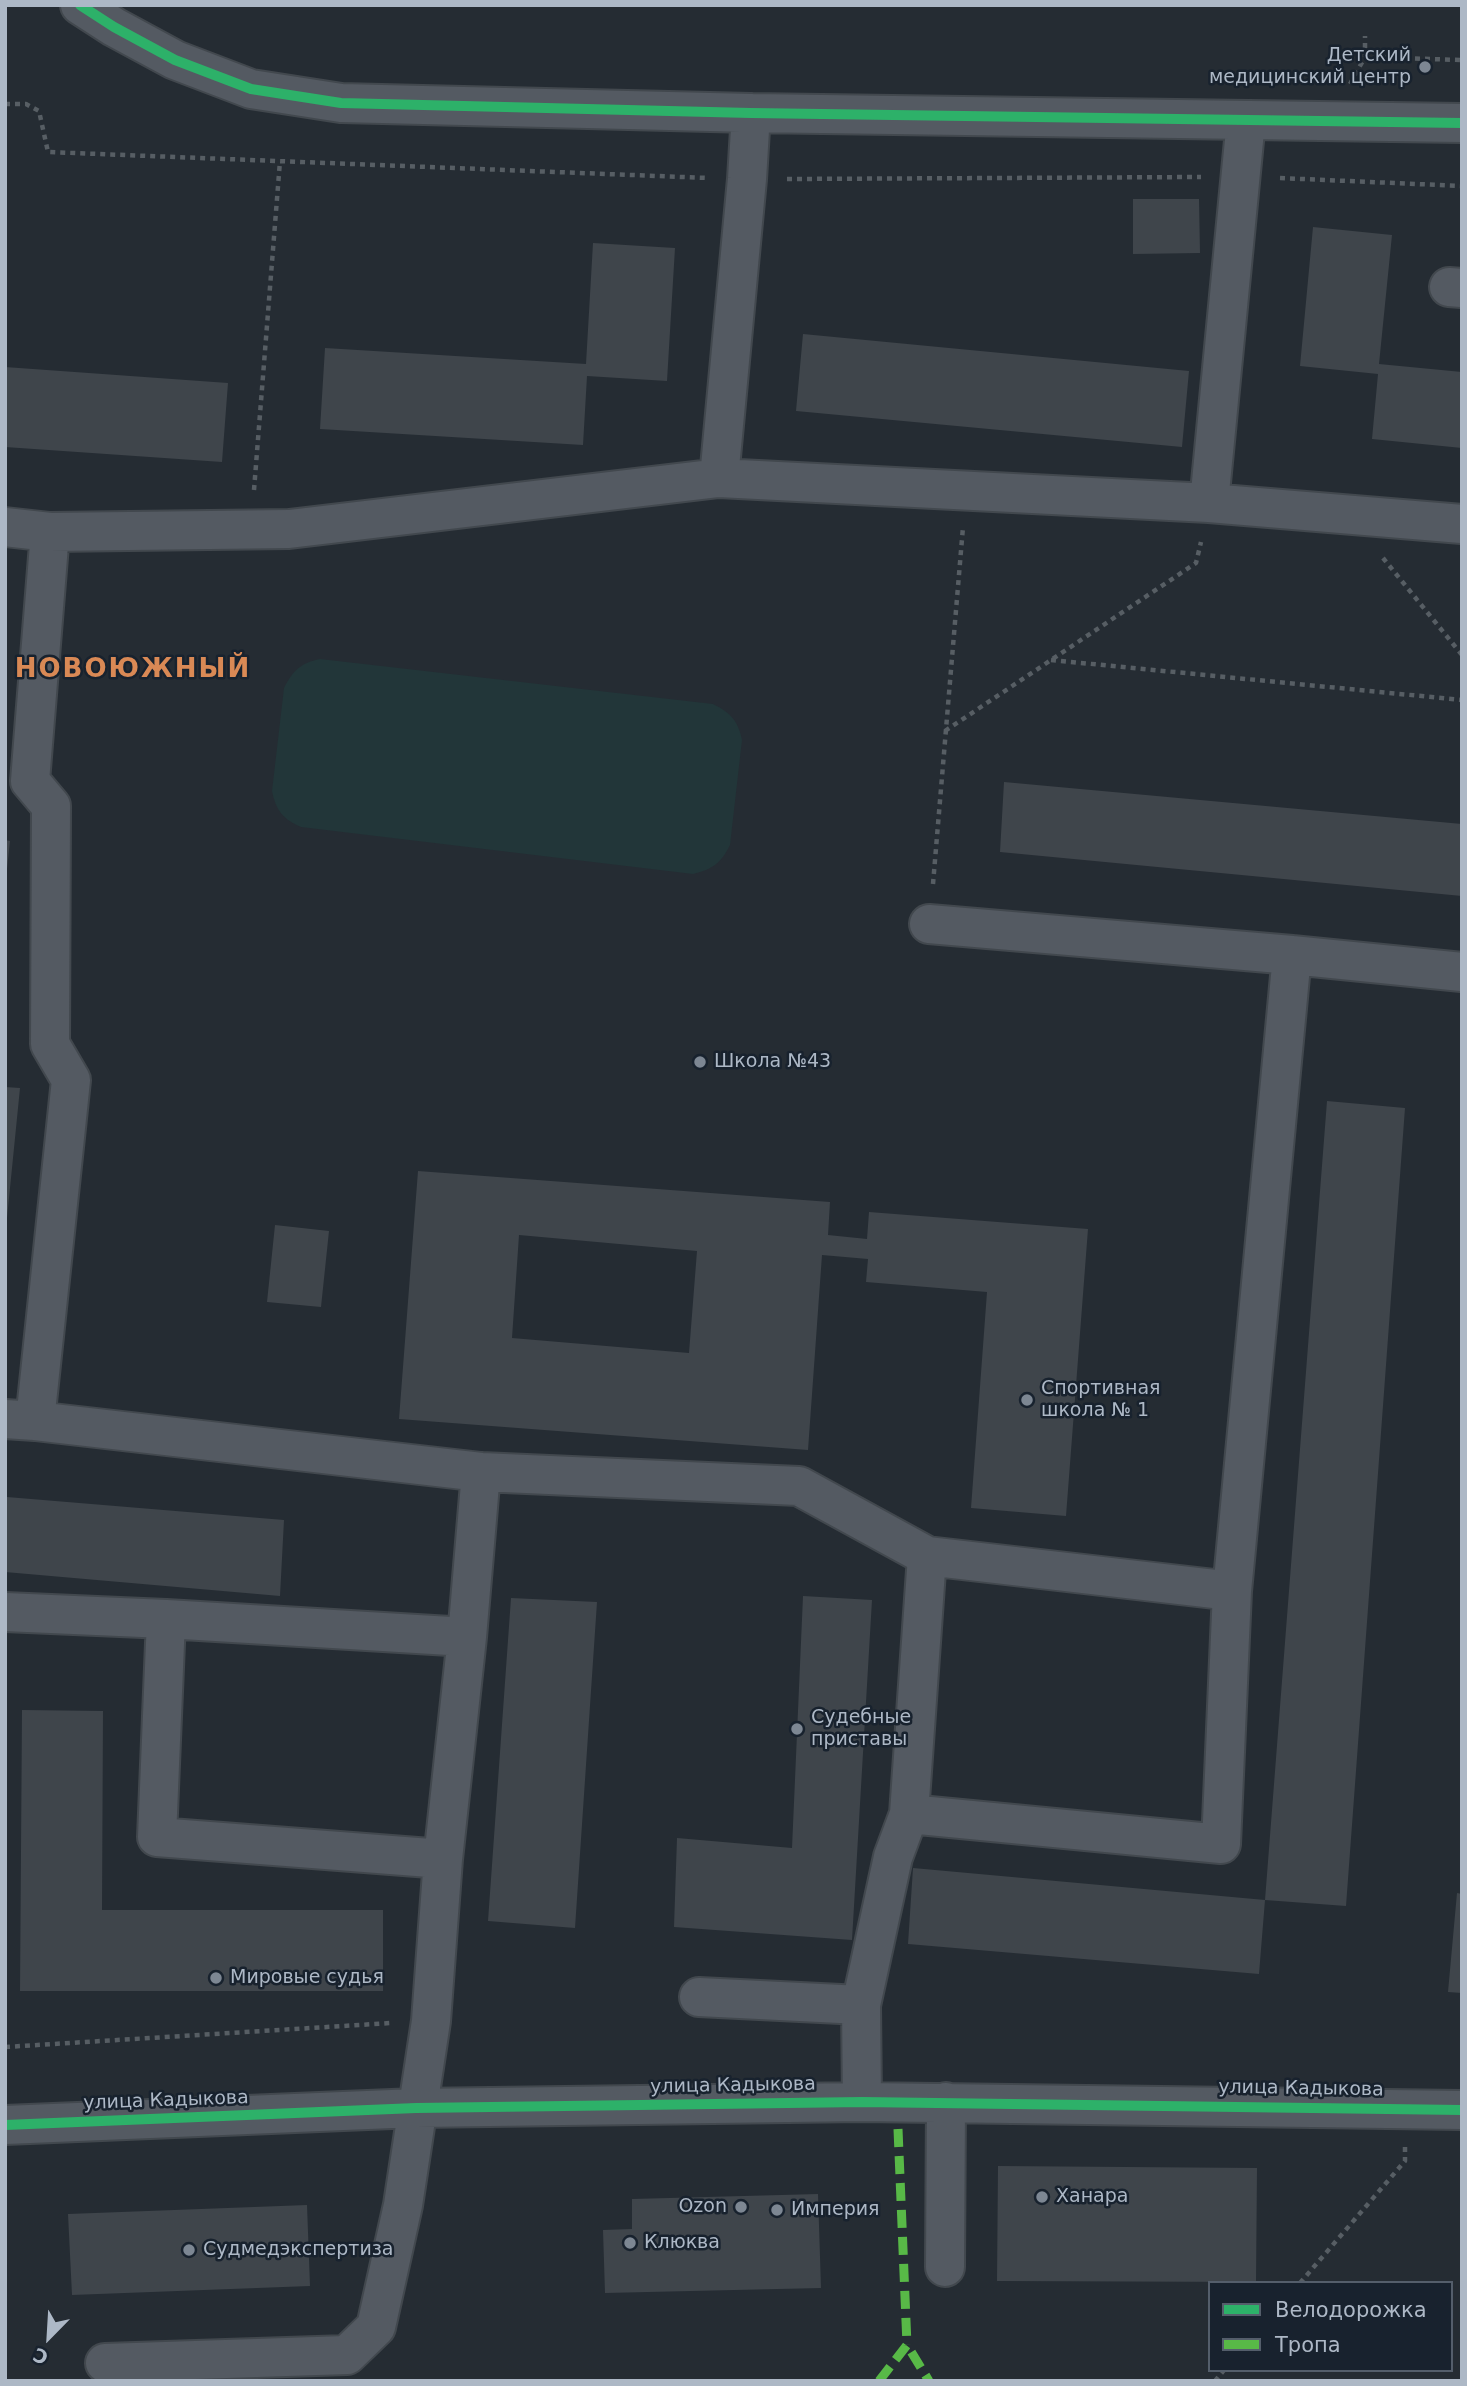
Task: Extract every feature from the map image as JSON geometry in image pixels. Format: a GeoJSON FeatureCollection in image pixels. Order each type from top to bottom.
{"type":"FeatureCollection","features":[{"type":"Feature","properties":{"kind":"street"},"geometry":{"type":"LineString","coordinates":[[80,5],[114,27],[188,65],[251,89],[328,101],[751,113],[1462,123]]}},
{"type":"Feature","properties":{"kind":"street"},"geometry":{"type":"LineString","coordinates":[[719,478],[751,113]]}},
{"type":"Feature","properties":{"kind":"street"},"geometry":{"type":"LineString","coordinates":[[1209,503],[1246,120]]}},
{"type":"Feature","properties":{"kind":"street"},"geometry":{"type":"LineString","coordinates":[[5,527],[50,532],[289,529],[719,478],[1209,503],[1462,524]]}},
{"type":"Feature","properties":{"kind":"street"},"geometry":{"type":"LineString","coordinates":[[50,532],[30,781],[51,806],[50,1044],[71,1080],[20,1420],[481,1472],[799,1486],[927,1556],[1232,1591]]}},
{"type":"Feature","properties":{"kind":"street"},"geometry":{"type":"LineString","coordinates":[[929,924],[1462,972]]}},
{"type":"Feature","properties":{"kind":"street"},"geometry":{"type":"LineString","coordinates":[[909,1814],[1221,1844],[1232,1591],[1292,955]]}},
{"type":"Feature","properties":{"kind":"street"},"geometry":{"type":"LineString","coordinates":[[106,2363],[347,2355],[376,2327],[403,2206],[431,2021],[443,1860],[467,1637],[481,1472]]}},
{"type":"Feature","properties":{"kind":"street"},"geometry":{"type":"LineString","coordinates":[[862,2102],[861,2005],[893,1857],[909,1814],[927,1556]]}},
{"type":"Feature","properties":{"kind":"street"},"geometry":{"type":"LineString","coordinates":[[5,1612],[467,1637]]}},
{"type":"Feature","properties":{"kind":"street"},"geometry":{"type":"LineString","coordinates":[[166,1619],[157,1837],[443,1860]]}},
{"type":"Feature","properties":{"kind":"street"},"geometry":{"type":"LineString","coordinates":[[699,1997],[861,2005]]}},
{"type":"Feature","properties":{"kind":"street","name":"улица Кадыкова"},"geometry":{"type":"LineString","coordinates":[[5,2125],[416,2108],[862,2102],[1462,2110]]}},
{"type":"Feature","properties":{"kind":"street"},"geometry":{"type":"LineString","coordinates":[[945,2267],[946,2102]]}},
{"type":"Feature","properties":{"kind":"path"},"geometry":{"type":"LineString","coordinates":[[1366,36],[1365,57],[1462,60]]}},
{"type":"Feature","properties":{"kind":"path"},"geometry":{"type":"LineString","coordinates":[[251,529],[280,161]]}},
{"type":"Feature","properties":{"kind":"path"},"geometry":{"type":"LineString","coordinates":[[929,924],[966,491]]}},
{"type":"Feature","properties":{"kind":"path"},"geometry":{"type":"LineString","coordinates":[[945,731],[1196,562],[1209,503]]}},
{"type":"Feature","properties":{"kind":"path"},"geometry":{"type":"LineString","coordinates":[[1348,514],[1462,655]]}},
{"type":"Feature","properties":{"kind":"path"},"geometry":{"type":"LineString","coordinates":[[1051,660],[1462,700]]}},
{"type":"Feature","properties":{"kind":"path"},"geometry":{"type":"LineString","coordinates":[[5,2047],[431,2021]]}},
{"type":"Feature","properties":{"kind":"path"},"geometry":{"type":"LineString","coordinates":[[1302,2281],[1405,2161],[1405,2108]]}},
{"type":"Feature","properties":{"kind":"green space"},"geometry":{"type":"Polygon","coordinates":[[[320,659],[713,704],[733,718],[742,740],[730,845],[716,864],[693,874],[301,827],[281,814],[272,791],[284,688],[298,668],[320,659]]]}},
{"type":"Feature","properties":{"kind":"building"},"geometry":{"type":"Polygon","coordinates":[[[1133,199],[1199,199],[1200,253],[1133,254],[1133,199]]]}},
{"type":"Feature","properties":{"kind":"building"},"geometry":{"type":"Polygon","coordinates":[[[1313,227],[1392,235],[1379,364],[1462,372],[1462,448],[1372,439],[1378,374],[1300,366],[1313,227]]]}},
{"type":"Feature","properties":{"kind":"building"},"geometry":{"type":"Polygon","coordinates":[[[593,243],[675,248],[667,381],[587,376],[583,445],[320,429],[325,348],[586,364],[593,243]]]}},
{"type":"Feature","properties":{"kind":"building"},"geometry":{"type":"Polygon","coordinates":[[[803,334],[1189,371],[1182,447],[796,411],[803,334]]]}},
{"type":"Feature","properties":{"kind":"building"},"geometry":{"type":"Polygon","coordinates":[[[5,367],[228,383],[222,462],[5,447],[5,367]]]}},
{"type":"Feature","properties":{"kind":"building"},"geometry":{"type":"Polygon","coordinates":[[[1004,782],[1462,824],[1462,896],[1000,852],[1004,782]]]}},
{"type":"Feature","properties":{"kind":"building"},"geometry":{"type":"Polygon","coordinates":[[[5,840],[10,841],[7,869],[5,869],[5,840]]]}},
{"type":"Feature","properties":{"kind":"building"},"geometry":{"type":"Polygon","coordinates":[[[5,1087],[20,1088],[7,1218],[5,1218],[5,1087]]]}},
{"type":"Feature","properties":{"kind":"building"},"geometry":{"type":"Polygon","coordinates":[[[1327,1101],[1405,1108],[1346,1906],[1265,1900],[1327,1101]]]}},
{"type":"Feature","properties":{"kind":"building"},"geometry":{"type":"Polygon","coordinates":[[[418,1171],[830,1202],[828,1235],[867,1239],[869,1212],[1088,1229],[1066,1516],[971,1508],[987,1292],[866,1282],[868,1259],[822,1255],[808,1450],[399,1419],[418,1171]],[[519,1235],[512,1338],[689,1353],[697,1251],[519,1235]]]}},
{"type":"Feature","properties":{"kind":"building"},"geometry":{"type":"Polygon","coordinates":[[[275,1225],[329,1231],[321,1307],[267,1302],[275,1225]]]}},
{"type":"Feature","properties":{"kind":"building"},"geometry":{"type":"Polygon","coordinates":[[[7,1497],[284,1520],[280,1596],[5,1572],[7,1497]]]}},
{"type":"Feature","properties":{"kind":"building"},"geometry":{"type":"Polygon","coordinates":[[[803,1596],[872,1600],[852,1940],[674,1927],[677,1838],[792,1848],[803,1596]]]}},
{"type":"Feature","properties":{"kind":"building"},"geometry":{"type":"Polygon","coordinates":[[[511,1598],[597,1602],[575,1928],[488,1921],[511,1598]]]}},
{"type":"Feature","properties":{"kind":"building"},"geometry":{"type":"Polygon","coordinates":[[[22,1710],[103,1711],[102,1910],[383,1910],[383,1991],[20,1991],[22,1710]]]}},
{"type":"Feature","properties":{"kind":"building"},"geometry":{"type":"Polygon","coordinates":[[[913,1868],[1265,1900],[1259,1974],[908,1944],[913,1868]]]}},
{"type":"Feature","properties":{"kind":"building"},"geometry":{"type":"Polygon","coordinates":[[[1457,1893],[1462,1894],[1462,1993],[1448,1992],[1457,1893]]]}},
{"type":"Feature","properties":{"kind":"building"},"geometry":{"type":"Polygon","coordinates":[[[998,2166],[1257,2168],[1256,2281],[997,2281],[998,2166]]]}},
{"type":"Feature","properties":{"kind":"building"},"geometry":{"type":"Polygon","coordinates":[[[818,2194],[821,2288],[605,2293],[603,2230],[632,2229],[632,2199],[818,2194]]]}},
{"type":"Feature","properties":{"kind":"building","name":"Судмедэкспертиза"},"geometry":{"type":"Polygon","coordinates":[[[307,2205],[310,2286],[72,2295],[68,2214],[307,2205]]]}},
{"type":"Feature","properties":{"kind":"marked path"},"geometry":{"type":"LineString","coordinates":[[898,2129],[907,2345]]}},
{"type":"Feature","properties":{"kind":"marked path"},"geometry":{"type":"LineString","coordinates":[[879,2381],[907,2345],[929,2381]]}},
{"type":"Feature","properties":{"kind":"cycle path"},"geometry":{"type":"LineString","coordinates":[[80,5],[175,60],[251,89],[341,103],[751,113],[1462,123]]}},
{"type":"Feature","properties":{"kind":"cycle path"},"geometry":{"type":"LineString","coordinates":[[5,2125],[416,2108],[862,2102],[1462,2110]]}},
{"type":"Feature","properties":{"kind":"place","name":"Детский медицинский центр"},"geometry":{"type":"Point","coordinates":[1425,67]}},
{"type":"Feature","properties":{"kind":"place","name":"Школа №43"},"geometry":{"type":"Point","coordinates":[700,1062]}},
{"type":"Feature","properties":{"kind":"place","name":"Спортивная школа № 1"},"geometry":{"type":"Point","coordinates":[1027,1400]}},
{"type":"Feature","properties":{"kind":"place","name":"Судебные приставы"},"geometry":{"type":"Point","coordinates":[797,1729]}},
{"type":"Feature","properties":{"kind":"place","name":"Мировые судья"},"geometry":{"type":"Point","coordinates":[216,1978]}},
{"type":"Feature","properties":{"kind":"place","name":"Ханара"},"geometry":{"type":"Point","coordinates":[1042,2197]}},
{"type":"Feature","properties":{"kind":"place","name":"Ozon"},"geometry":{"type":"Point","coordinates":[741,2207]}},
{"type":"Feature","properties":{"kind":"place","name":"Империя"},"geometry":{"type":"Point","coordinates":[777,2210]}},
{"type":"Feature","properties":{"kind":"place","name":"Клюква"},"geometry":{"type":"Point","coordinates":[630,2243]}},
{"type":"Feature","properties":{"kind":"place","name":"Судмедэкспертиза"},"geometry":{"type":"Point","coordinates":[189,2250]}},
{"type":"Feature","properties":{"kind":"district","name":"НОВОЮЖНЫЙ"},"geometry":{"type":"Point","coordinates":[133,670]}}]}
